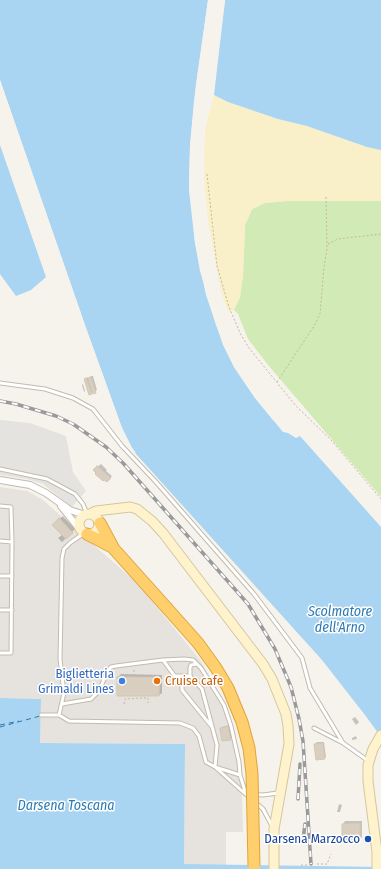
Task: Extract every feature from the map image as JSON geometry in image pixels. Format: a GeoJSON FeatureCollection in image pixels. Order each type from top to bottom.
{"type":"FeatureCollection","features":[{"type":"Feature","properties":{"kind":"highway"},"geometry":{"type":"LineString","coordinates":[[100,522],[114,549],[198,643],[216,668],[230,694],[242,722],[249,748],[252,774],[254,869]]}},
{"type":"Feature","properties":{"kind":"highway"},"geometry":{"type":"LineString","coordinates":[[84,533],[114,549]]}},
{"type":"Feature","properties":{"kind":"street"},"geometry":{"type":"LineString","coordinates":[[0,480],[30,485],[46,493],[73,511],[96,516],[100,522]]}},
{"type":"Feature","properties":{"kind":"street"},"geometry":{"type":"LineString","coordinates":[[58,502],[84,533],[90,535],[96,532],[100,522],[106,518],[112,510]]}},
{"type":"Feature","properties":{"kind":"street"},"geometry":{"type":"LineString","coordinates":[[84,533],[80,528],[79,522],[80,519],[87,514],[96,511],[125,507],[137,509],[152,521],[163,533],[263,664],[272,679],[283,705],[289,732],[288,755],[274,829],[274,866]]}},
{"type":"Feature","properties":{"kind":"street"},"geometry":{"type":"LineString","coordinates":[[376,869],[377,859],[368,781],[369,761],[379,737]]}},
{"type":"Feature","properties":{"kind":"lane"},"geometry":{"type":"LineString","coordinates":[[0,383],[45,389],[73,398],[93,409],[122,446],[156,482],[264,607],[302,658],[310,688],[343,743]]}},
{"type":"Feature","properties":{"kind":"lane"},"geometry":{"type":"LineString","coordinates":[[0,469],[47,479],[75,494],[83,504],[87,514]]}},
{"type":"Feature","properties":{"kind":"lane"},"geometry":{"type":"LineString","coordinates":[[0,506],[11,506],[12,542],[11,653],[0,653]]}},
{"type":"Feature","properties":{"kind":"lane"},"geometry":{"type":"LineString","coordinates":[[59,715],[64,694],[60,659],[62,558],[64,549],[84,533]]}},
{"type":"Feature","properties":{"kind":"lane"},"geometry":{"type":"LineString","coordinates":[[0,541],[12,542]]}},
{"type":"Feature","properties":{"kind":"lane"},"geometry":{"type":"LineString","coordinates":[[0,576],[12,576]]}},
{"type":"Feature","properties":{"kind":"lane"},"geometry":{"type":"LineString","coordinates":[[0,610],[12,610]]}},
{"type":"Feature","properties":{"kind":"lane"},"geometry":{"type":"LineString","coordinates":[[62,704],[91,699],[99,691],[107,672],[111,668],[163,660],[193,660],[201,668],[224,705],[231,726],[239,762],[240,775],[245,791],[251,794],[263,795],[280,792]]}},
{"type":"Feature","properties":{"kind":"lane"},"geometry":{"type":"LineString","coordinates":[[163,660],[182,686],[182,690],[213,728]]}},
{"type":"Feature","properties":{"kind":"lane"},"geometry":{"type":"LineString","coordinates":[[197,664],[191,665],[190,676],[202,689],[213,728],[217,745],[215,767]]}},
{"type":"Feature","properties":{"kind":"lane"},"geometry":{"type":"LineString","coordinates":[[175,676],[190,676]]}},
{"type":"Feature","properties":{"kind":"lane"},"geometry":{"type":"LineString","coordinates":[[41,715],[59,715],[69,721],[180,723],[193,728],[199,736],[206,762],[215,767],[240,775]]}},
{"type":"Feature","properties":{"kind":"lane"},"geometry":{"type":"LineString","coordinates":[[314,728],[343,743],[369,761]]}},
{"type":"Feature","properties":{"kind":"lane"},"geometry":{"type":"LineString","coordinates":[[215,767],[262,809],[274,829]]}},
{"type":"Feature","properties":{"kind":"path"},"geometry":{"type":"LineString","coordinates":[[207,174],[217,266],[229,306],[241,335],[249,348],[296,406],[332,441],[381,499]]}},
{"type":"Feature","properties":{"kind":"path"},"geometry":{"type":"LineString","coordinates":[[277,383],[314,326],[320,314],[327,249],[326,196]]}},
{"type":"Feature","properties":{"kind":"path"},"geometry":{"type":"LineString","coordinates":[[327,244],[338,238],[381,234]]}},
{"type":"Feature","properties":{"kind":"path"},"geometry":{"type":"LineString","coordinates":[[134,670],[134,677]]}},
{"type":"Feature","properties":{"kind":"path"},"geometry":{"type":"LineString","coordinates":[[124,704],[124,699],[134,698],[148,698],[148,703]]}},
{"type":"Feature","properties":{"kind":"path"},"geometry":{"type":"LineString","coordinates":[[317,864],[327,864],[331,854]]}},
{"type":"Feature","properties":{"kind":"path"},"geometry":{"type":"LineString","coordinates":[[301,865],[307,864]]}},
{"type":"Feature","properties":{"kind":"shaded area"},"geometry":{"type":"Polygon","coordinates":[[[0,420],[30,423],[66,436],[73,472],[86,491],[72,507],[43,484],[27,479],[0,475],[0,420]]]}},
{"type":"Feature","properties":{"kind":"shaded area"},"geometry":{"type":"Polygon","coordinates":[[[0,487],[27,491],[43,500],[138,584],[201,661],[215,686],[231,721],[241,763],[243,832],[226,832],[226,866],[184,864],[185,744],[40,743],[41,699],[0,698],[0,487]]]}},
{"type":"Feature","properties":{"kind":"green space"},"geometry":{"type":"Polygon","coordinates":[[[286,201],[381,201],[381,497],[268,365],[248,339],[238,314],[234,310],[240,297],[243,275],[245,225],[252,209],[265,203],[286,201]]]}},
{"type":"Feature","properties":{"kind":"sand"},"geometry":{"type":"Polygon","coordinates":[[[214,95],[228,102],[278,119],[307,126],[367,147],[381,150],[381,201],[286,201],[265,203],[252,209],[245,225],[243,275],[240,297],[234,310],[228,312],[221,291],[208,221],[204,179],[205,129],[214,95]]]}},
{"type":"Feature","properties":{"kind":"water","name":"Scolmatore dell'Arno"},"geometry":{"type":"Polygon","coordinates":[[[0,0],[208,0],[194,101],[190,146],[189,180],[195,243],[200,271],[216,325],[234,367],[255,398],[283,432],[296,438],[300,436],[381,527],[381,737],[322,660],[136,454],[131,446],[122,428],[86,328],[0,80],[0,0]]]}},
{"type":"Feature","properties":{"kind":"water"},"geometry":{"type":"Polygon","coordinates":[[[225,0],[381,0],[381,150],[367,147],[307,126],[278,119],[228,102],[214,95],[225,0]]]}},
{"type":"Feature","properties":{"kind":"water"},"geometry":{"type":"Polygon","coordinates":[[[0,145],[46,277],[31,290],[16,296],[0,274],[0,145]]]}},
{"type":"Feature","properties":{"kind":"water","name":"Darsena Toscana"},"geometry":{"type":"Polygon","coordinates":[[[0,698],[41,699],[40,743],[185,744],[184,864],[381,867],[381,869],[0,869],[0,698]]]}},
{"type":"Feature","properties":{"kind":"pier"},"geometry":{"type":"Polygon","coordinates":[[[208,0],[210,0],[209,11],[198,85],[192,146],[191,191],[197,243],[208,294],[225,344],[236,366],[274,419],[273,420],[255,398],[234,367],[223,345],[206,295],[195,243],[189,191],[190,146],[196,84],[208,0]]]}},
{"type":"Feature","properties":{"kind":"pier"},"geometry":{"type":"Polygon","coordinates":[[[223,0],[225,0],[213,96],[212,94],[223,0]]]}},
{"type":"Feature","properties":{"kind":"pier"},"geometry":{"type":"Polygon","coordinates":[[[0,80],[86,328],[122,428],[136,454],[134,455],[120,429],[0,87],[0,80]]]}},
{"type":"Feature","properties":{"kind":"pier"},"geometry":{"type":"Polygon","coordinates":[[[0,143],[2,144],[44,264],[48,277],[47,279],[0,143]]]}},
{"type":"Feature","properties":{"kind":"building"},"geometry":{"type":"Polygon","coordinates":[[[91,377],[96,393],[93,394],[88,378],[91,377]]]}},
{"type":"Feature","properties":{"kind":"building"},"geometry":{"type":"Polygon","coordinates":[[[86,378],[92,394],[89,395],[84,379],[86,378]]]}},
{"type":"Feature","properties":{"kind":"building"},"geometry":{"type":"Polygon","coordinates":[[[97,466],[111,478],[107,482],[104,480],[103,481],[95,474],[96,473],[93,470],[97,466]]]}},
{"type":"Feature","properties":{"kind":"building"},"geometry":{"type":"Polygon","coordinates":[[[59,518],[73,533],[66,539],[52,525],[59,518]]]}},
{"type":"Feature","properties":{"kind":"building"},"geometry":{"type":"Polygon","coordinates":[[[117,677],[160,677],[159,696],[117,696],[117,677]]]}},
{"type":"Feature","properties":{"kind":"building"},"geometry":{"type":"Polygon","coordinates":[[[228,726],[231,740],[222,741],[220,728],[228,726]]]}},
{"type":"Feature","properties":{"kind":"building"},"geometry":{"type":"Polygon","coordinates":[[[323,743],[325,759],[316,760],[314,744],[323,743]]]}},
{"type":"Feature","properties":{"kind":"building"},"geometry":{"type":"Polygon","coordinates":[[[360,823],[360,841],[339,841],[339,836],[342,836],[342,824],[360,823]]]}},
{"type":"Feature","properties":{"kind":"ferry route"},"geometry":{"type":"LineString","coordinates":[[0,727],[40,716]]}},
{"type":"Feature","properties":{"kind":"ferry route"},"geometry":{"type":"LineString","coordinates":[[0,725],[19,721]]}},
{"type":"Feature","properties":{"kind":"railway"},"geometry":{"type":"LineString","coordinates":[[0,401],[16,404],[56,416],[73,424],[106,447],[123,463],[248,604],[275,649],[291,687],[299,719],[303,741],[311,864]]}},
{"type":"Feature","properties":{"kind":"railway"},"geometry":{"type":"LineString","coordinates":[[298,799],[300,764]]}},
{"type":"Feature","properties":{"kind":"railway"},"geometry":{"type":"LineString","coordinates":[[303,840],[305,824]]}},
{"type":"Feature","properties":{"kind":"place","name":"Biglietteria Grimaldi Lines"},"geometry":{"type":"Point","coordinates":[122,681]}},
{"type":"Feature","properties":{"kind":"place","name":"Cruise cafe"},"geometry":{"type":"Point","coordinates":[157,681]}},
{"type":"Feature","properties":{"kind":"place","name":"Darsena Marzocco"},"geometry":{"type":"Point","coordinates":[368,839]}}]}
